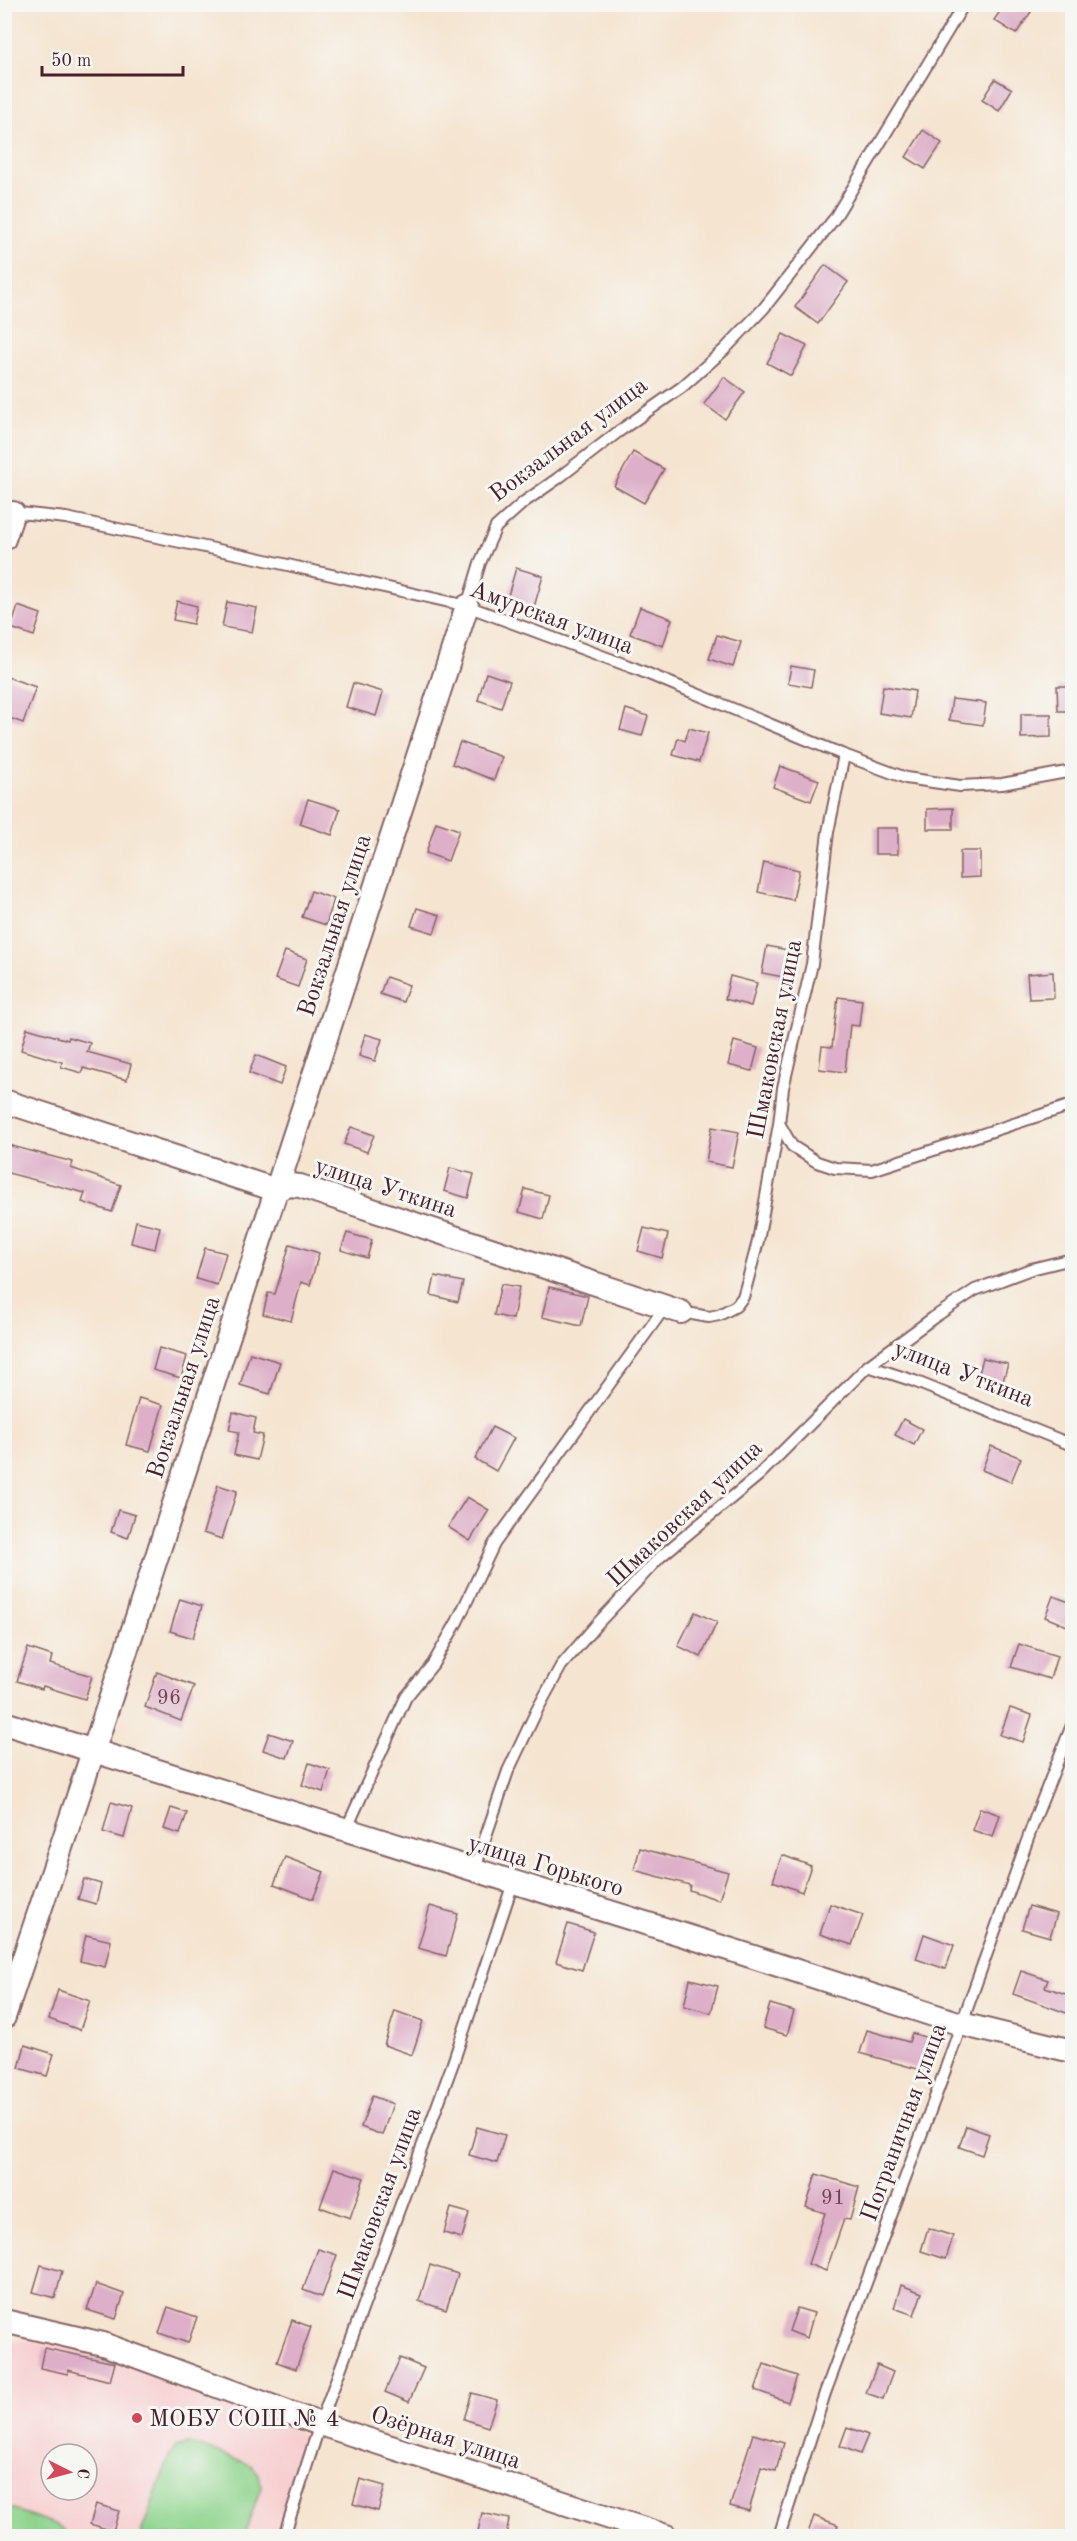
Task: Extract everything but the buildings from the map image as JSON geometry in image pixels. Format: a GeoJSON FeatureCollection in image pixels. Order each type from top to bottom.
{"type":"FeatureCollection","features":[{"type":"Feature","properties":{"kind":"street"},"geometry":{"type":"LineString","coordinates":[[4,539],[9,512]]}},
{"type":"Feature","properties":{"kind":"street","name":"Вокзальная улица"},"geometry":{"type":"LineString","coordinates":[[4,2017],[93,1752],[467,606]]}},
{"type":"Feature","properties":{"kind":"street","name":"улица Уткина"},"geometry":{"type":"LineString","coordinates":[[4,1101],[276,1190],[289,1185],[300,1186],[673,1309]]}},
{"type":"Feature","properties":{"kind":"street","name":"улица Горького"},"geometry":{"type":"LineString","coordinates":[[4,1724],[738,1952],[961,2025],[1072,2051]]}},
{"type":"Feature","properties":{"kind":"street","name":"Озёрная улица"},"geometry":{"type":"LineString","coordinates":[[4,2321],[103,2344],[320,2424],[666,2536]]}},
{"type":"Feature","properties":{"kind":"lane","name":"Вокзальная улица"},"geometry":{"type":"LineString","coordinates":[[467,606],[480,563],[496,527],[524,502],[682,387],[724,350],[764,308],[834,219],[964,4]]}},
{"type":"Feature","properties":{"kind":"lane","name":"Амурская улица"},"geometry":{"type":"LineString","coordinates":[[9,512],[66,518],[257,558],[467,606],[634,669],[906,778],[960,786],[1002,784],[1072,771]]}},
{"type":"Feature","properties":{"kind":"lane","name":"Шмаковская улица"},"geometry":{"type":"LineString","coordinates":[[673,1309],[709,1317],[736,1306],[743,1297],[758,1241],[779,1124],[783,1088],[812,964],[828,832],[844,755]]}},
{"type":"Feature","properties":{"kind":"lane"},"geometry":{"type":"LineString","coordinates":[[779,1124],[792,1146],[817,1162],[835,1168],[872,1170],[1072,1105]]}},
{"type":"Feature","properties":{"kind":"lane","name":"Шмаковская улица"},"geometry":{"type":"LineString","coordinates":[[474,1871],[508,1771],[561,1666],[660,1557],[759,1475],[868,1366],[975,1290],[1031,1269],[1072,1259]]}},
{"type":"Feature","properties":{"kind":"lane"},"geometry":{"type":"LineString","coordinates":[[346,1830],[406,1697],[433,1664],[457,1622],[494,1544],[673,1309]]}},
{"type":"Feature","properties":{"kind":"lane","name":"улица Уткина"},"geometry":{"type":"LineString","coordinates":[[868,1366],[914,1381],[1072,1445]]}},
{"type":"Feature","properties":{"kind":"lane","name":"Пограничная улица"},"geometry":{"type":"LineString","coordinates":[[779,2536],[825,2393],[1036,1816],[1072,1725]]}},
{"type":"Feature","properties":{"kind":"lane","name":"Шмаковская улица"},"geometry":{"type":"LineString","coordinates":[[284,2536],[320,2424],[453,2062],[513,1883]]}},
{"type":"Feature","properties":{"kind":"shaded area","name":"МОБУ СОШ № 4"},"geometry":{"type":"Polygon","coordinates":[[[5,2338],[103,2350],[230,2399],[310,2438],[277,2536],[5,2536],[5,2338]]]}},
{"type":"Feature","properties":{"kind":"green space"},"geometry":{"type":"Polygon","coordinates":[[[188,2444],[203,2447],[252,2466],[259,2474],[261,2487],[244,2536],[140,2536],[169,2457],[176,2447],[188,2444]]]}},
{"type":"Feature","properties":{"kind":"green space"},"geometry":{"type":"Polygon","coordinates":[[[5,2507],[55,2524],[64,2530],[65,2536],[5,2536],[5,2507]]]}},
{"type":"Feature","properties":{"kind":"place","name":"МОБУ СОШ № 4"},"geometry":{"type":"Point","coordinates":[137,2418]}}]}
